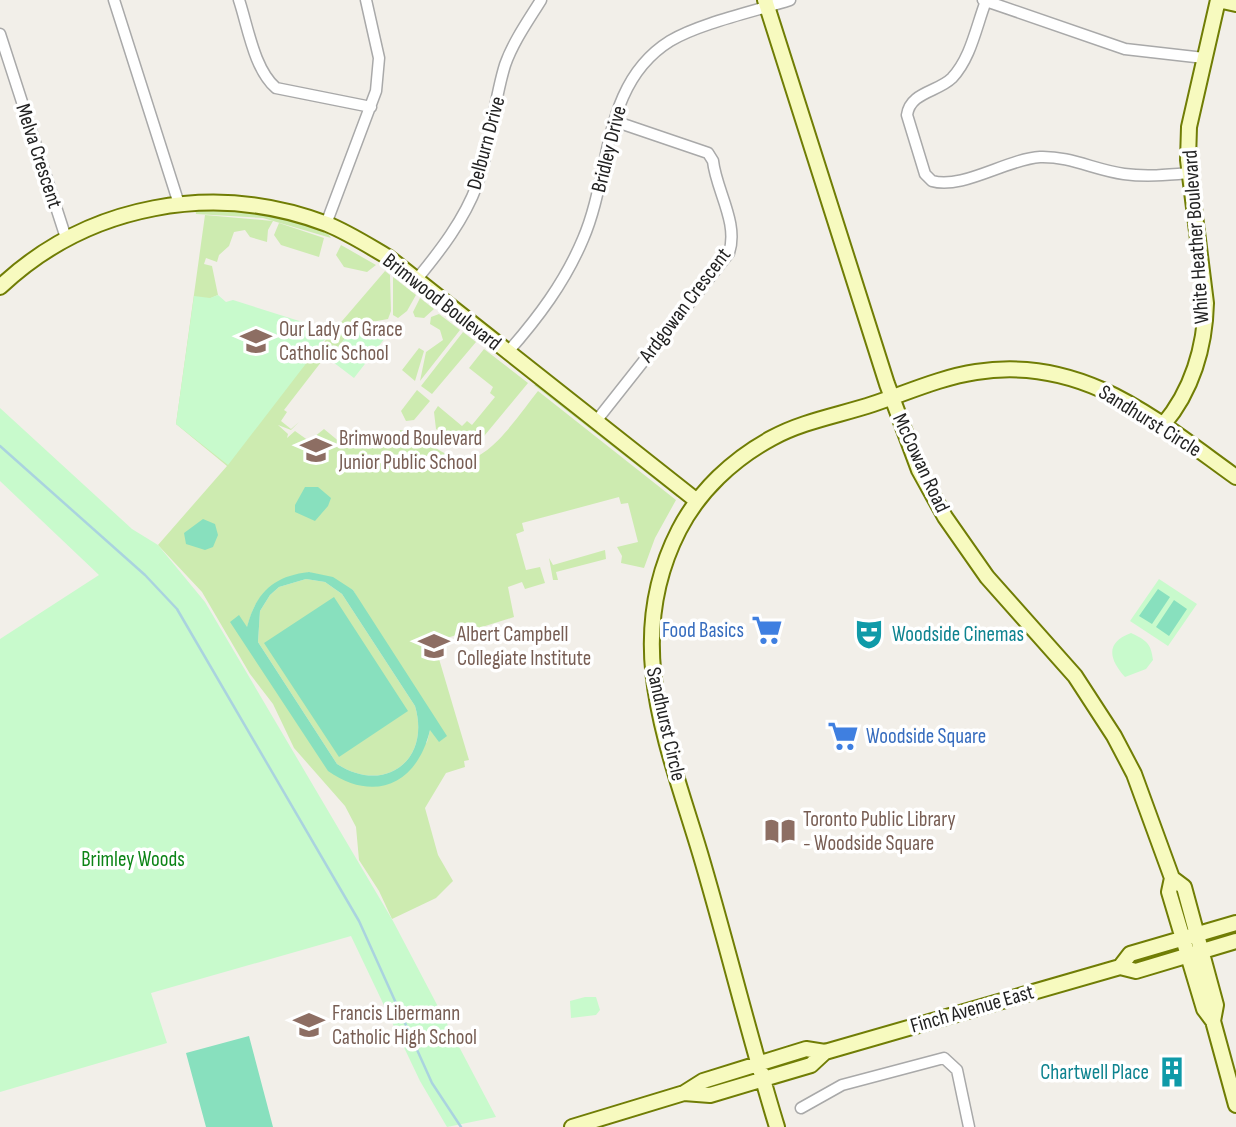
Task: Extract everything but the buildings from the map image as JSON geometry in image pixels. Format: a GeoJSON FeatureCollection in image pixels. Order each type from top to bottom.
{"type":"FeatureCollection","features":[{"type":"Feature","properties":{"kind":"street"},"geometry":{"type":"LineString","coordinates":[[114,0],[179,204]]}},
{"type":"Feature","properties":{"kind":"street"},"geometry":{"type":"LineString","coordinates":[[239,0],[264,73],[276,88],[371,107]]}},
{"type":"Feature","properties":{"kind":"street"},"geometry":{"type":"LineString","coordinates":[[326,224],[371,107],[379,58],[366,0]]}},
{"type":"Feature","properties":{"kind":"street","name":"Delburn Drive"},"geometry":{"type":"LineString","coordinates":[[417,279],[451,235],[470,201],[482,167],[506,64],[522,30],[541,0]]}},
{"type":"Feature","properties":{"kind":"street","name":"Bridley Drive"},"geometry":{"type":"LineString","coordinates":[[507,353],[556,292],[583,240],[614,121],[627,83],[650,55],[671,40],[766,4],[790,0]]}},
{"type":"Feature","properties":{"kind":"street"},"geometry":{"type":"LineString","coordinates":[[1218,0],[1236,4]]}},
{"type":"Feature","properties":{"kind":"street","name":"White Heather Boulevard"},"geometry":{"type":"LineString","coordinates":[[1163,425],[1185,395],[1205,327],[1200,249],[1188,173],[1189,127],[1218,0]]}},
{"type":"Feature","properties":{"kind":"street"},"geometry":{"type":"LineString","coordinates":[[1188,173],[1134,175],[1079,161],[1038,157],[950,183],[932,181],[921,163],[907,116],[908,108],[914,100],[955,75],[968,54],[984,1],[1125,49],[1204,58]]}},
{"type":"Feature","properties":{"kind":"street","name":"McCowan Road"},"geometry":{"type":"LineString","coordinates":[[766,4],[892,398],[919,470],[945,517],[987,577],[1075,676],[1114,736],[1139,786],[1172,878],[1169,892],[1190,936],[1216,1006],[1213,1021],[1236,1105]]}},
{"type":"Feature","properties":{"kind":"street","name":"Melva Crescent"},"geometry":{"type":"LineString","coordinates":[[0,34],[66,238]]}},
{"type":"Feature","properties":{"kind":"street","name":"Ardgowan Crescent"},"geometry":{"type":"LineString","coordinates":[[597,420],[729,253],[732,244],[713,161],[708,153],[614,121]]}},
{"type":"Feature","properties":{"kind":"street","name":"Brimwood Boulevard"},"geometry":{"type":"LineString","coordinates":[[0,287],[24,264],[66,238],[134,212],[179,204],[239,203],[326,224],[388,257],[697,501]]}},
{"type":"Feature","properties":{"kind":"street","name":"Sandhurst Circle"},"geometry":{"type":"LineString","coordinates":[[776,1127],[671,756],[652,668],[650,626],[658,578],[669,549],[697,501],[723,473],[774,437],[972,373],[1021,368],[1061,374],[1098,386],[1163,425],[1236,477]]}},
{"type":"Feature","properties":{"kind":"street","name":"Finch Avenue East"},"geometry":{"type":"LineString","coordinates":[[1119,967],[1130,954],[1236,923]]}},
{"type":"Feature","properties":{"kind":"street","name":"Finch Avenue East"},"geometry":{"type":"LineString","coordinates":[[572,1127],[684,1093],[703,1081],[806,1049],[825,1052],[1119,967],[1136,971],[1236,941]]}},
{"type":"Feature","properties":{"kind":"street","name":"Finch Avenue East"},"geometry":{"type":"LineString","coordinates":[[684,1093],[710,1095],[811,1065],[825,1052]]}},
{"type":"Feature","properties":{"kind":"street"},"geometry":{"type":"LineString","coordinates":[[801,1108],[842,1085],[944,1058],[957,1070],[969,1127]]}},
{"type":"Feature","properties":{"kind":"green space"},"geometry":{"type":"Polygon","coordinates":[[[195,209],[246,212],[290,219],[308,223],[323,230],[331,238],[263,218],[196,214],[195,209]]]}},
{"type":"Feature","properties":{"kind":"green space"},"geometry":{"type":"Polygon","coordinates":[[[205,215],[273,221],[268,230],[267,242],[250,237],[245,230],[234,232],[229,246],[219,255],[217,262],[206,258],[204,264],[212,266],[218,295],[211,298],[294,377],[385,271],[390,275],[391,311],[388,319],[366,323],[360,319],[329,359],[325,357],[284,410],[287,412],[281,421],[291,429],[299,422],[291,430],[278,425],[288,434],[287,438],[295,431],[309,441],[324,429],[341,443],[346,437],[368,449],[385,439],[388,443],[394,435],[400,434],[400,430],[416,435],[450,456],[469,459],[480,455],[503,436],[538,391],[676,500],[655,538],[644,568],[621,563],[622,556],[617,547],[638,542],[628,503],[621,504],[619,497],[522,523],[524,531],[516,534],[526,570],[540,567],[545,583],[525,589],[522,582],[508,587],[514,617],[434,642],[469,760],[464,761],[465,767],[446,773],[425,808],[438,855],[453,881],[436,898],[392,919],[379,891],[359,860],[356,827],[345,806],[294,748],[273,704],[250,674],[202,592],[158,545],[227,466],[176,424],[205,215]],[[309,572],[268,590],[256,604],[247,628],[328,770],[382,785],[427,742],[430,730],[353,590],[309,572]]]}},
{"type":"Feature","properties":{"kind":"green space"},"geometry":{"type":"Polygon","coordinates":[[[279,223],[324,238],[319,257],[281,245],[274,235],[279,223]]]}},
{"type":"Feature","properties":{"kind":"green space"},"geometry":{"type":"Polygon","coordinates":[[[341,245],[376,265],[367,272],[344,267],[336,255],[341,245]]]}},
{"type":"Feature","properties":{"kind":"green space"},"geometry":{"type":"Polygon","coordinates":[[[393,277],[416,295],[407,311],[398,318],[393,315],[393,277]]]}},
{"type":"Feature","properties":{"kind":"green space"},"geometry":{"type":"Polygon","coordinates":[[[423,292],[465,325],[462,329],[421,296],[423,292]]]}},
{"type":"Feature","properties":{"kind":"green space"},"geometry":{"type":"Polygon","coordinates":[[[218,295],[226,302],[233,300],[331,331],[228,465],[176,424],[194,296],[210,298],[218,295]]]}},
{"type":"Feature","properties":{"kind":"green space"},"geometry":{"type":"Polygon","coordinates":[[[420,298],[434,309],[424,318],[415,317],[413,312],[420,298]]]}},
{"type":"Feature","properties":{"kind":"green space"},"geometry":{"type":"Polygon","coordinates":[[[439,314],[460,330],[420,381],[426,352],[443,340],[440,330],[430,324],[431,317],[439,314]]]}},
{"type":"Feature","properties":{"kind":"green space"},"geometry":{"type":"Polygon","coordinates":[[[360,319],[385,338],[354,378],[329,359],[360,319]]]}},
{"type":"Feature","properties":{"kind":"green space"},"geometry":{"type":"Polygon","coordinates":[[[463,332],[476,342],[432,394],[421,386],[463,332]]]}},
{"type":"Feature","properties":{"kind":"green space"},"geometry":{"type":"Polygon","coordinates":[[[419,348],[424,351],[415,381],[402,370],[419,348]]]}},
{"type":"Feature","properties":{"kind":"green space"},"geometry":{"type":"Polygon","coordinates":[[[484,349],[528,383],[480,441],[463,447],[436,429],[434,412],[438,406],[462,426],[467,421],[472,425],[495,397],[490,393],[493,387],[469,368],[484,349]]]}},
{"type":"Feature","properties":{"kind":"green space"},"geometry":{"type":"Polygon","coordinates":[[[541,384],[680,494],[677,497],[534,385],[541,384]]]}},
{"type":"Feature","properties":{"kind":"green space"},"geometry":{"type":"Polygon","coordinates":[[[417,390],[430,401],[414,420],[406,421],[401,411],[417,390]]]}},
{"type":"Feature","properties":{"kind":"green space","name":"Brimley Woods"},"geometry":{"type":"Polygon","coordinates":[[[0,408],[132,529],[158,545],[205,602],[393,921],[496,1117],[447,1127],[420,1081],[351,936],[151,993],[167,1043],[0,1092],[0,639],[99,575],[0,481],[0,408]]]}},
{"type":"Feature","properties":{"kind":"green space"},"geometry":{"type":"Polygon","coordinates":[[[305,487],[318,487],[331,498],[328,506],[315,521],[295,512],[295,505],[305,487]]]}},
{"type":"Feature","properties":{"kind":"green space"},"geometry":{"type":"Polygon","coordinates":[[[203,519],[215,524],[218,535],[213,547],[205,550],[186,544],[184,533],[203,519]]]}},
{"type":"Feature","properties":{"kind":"green space"},"geometry":{"type":"Polygon","coordinates":[[[605,550],[606,559],[556,572],[558,580],[553,580],[549,558],[553,565],[605,550]]]}},
{"type":"Feature","properties":{"kind":"green space"},"geometry":{"type":"Polygon","coordinates":[[[309,572],[333,577],[353,590],[447,736],[439,742],[430,730],[424,749],[415,764],[404,776],[391,783],[377,787],[362,786],[345,781],[328,771],[230,622],[239,615],[247,627],[255,605],[268,588],[296,574],[309,572]],[[306,579],[279,587],[270,595],[260,611],[258,642],[337,764],[355,773],[372,776],[387,774],[400,767],[410,756],[416,742],[418,725],[415,706],[342,594],[325,582],[306,579]]]}},
{"type":"Feature","properties":{"kind":"green space"},"geometry":{"type":"Polygon","coordinates":[[[306,579],[325,582],[342,594],[415,706],[418,725],[416,742],[410,756],[400,767],[387,774],[372,776],[355,773],[337,764],[258,642],[260,611],[270,595],[279,587],[306,579]]]}},
{"type":"Feature","properties":{"kind":"green space"},"geometry":{"type":"Polygon","coordinates":[[[1159,579],[1197,604],[1168,646],[1130,621],[1159,579]]]}},
{"type":"Feature","properties":{"kind":"green space"},"geometry":{"type":"Polygon","coordinates":[[[1158,589],[1170,597],[1152,624],[1139,616],[1158,589]]]}},
{"type":"Feature","properties":{"kind":"green space"},"geometry":{"type":"Polygon","coordinates":[[[334,597],[408,711],[339,757],[264,643],[334,597]]]}},
{"type":"Feature","properties":{"kind":"green space"},"geometry":{"type":"Polygon","coordinates":[[[1174,600],[1187,609],[1169,636],[1156,627],[1174,600]]]}},
{"type":"Feature","properties":{"kind":"green space"},"geometry":{"type":"Polygon","coordinates":[[[1131,633],[1147,643],[1153,660],[1146,669],[1125,677],[1112,652],[1122,637],[1131,633]]]}},
{"type":"Feature","properties":{"kind":"green space"},"geometry":{"type":"Polygon","coordinates":[[[596,997],[600,1010],[596,1015],[571,1018],[570,1001],[596,997]]]}},
{"type":"Feature","properties":{"kind":"green space"},"geometry":{"type":"Polygon","coordinates":[[[249,1036],[273,1127],[206,1127],[186,1053],[249,1036]]]}},
{"type":"Feature","properties":{"kind":"waterway"},"geometry":{"type":"LineString","coordinates":[[0,446],[145,575],[177,609],[359,921],[432,1083],[461,1127]]}},
{"type":"Feature","properties":{"kind":"place","name":"Our Lady of Grace Catholic School"},"geometry":{"type":"Point","coordinates":[256,341]}},
{"type":"Feature","properties":{"kind":"place","name":"Brimwood Boulevard Junior Public School"},"geometry":{"type":"Point","coordinates":[316,450]}},
{"type":"Feature","properties":{"kind":"place","name":"Food Basics"},"geometry":{"type":"Point","coordinates":[767,630]}},
{"type":"Feature","properties":{"kind":"place","name":"Woodside Cinemas"},"geometry":{"type":"Point","coordinates":[869,634]}},
{"type":"Feature","properties":{"kind":"place","name":"Albert Campbell Collegiate Institute"},"geometry":{"type":"Point","coordinates":[434,646]}},
{"type":"Feature","properties":{"kind":"place","name":"Woodside Square"},"geometry":{"type":"Point","coordinates":[843,736]}},
{"type":"Feature","properties":{"kind":"place","name":"Toronto Public Library - Woodside Square"},"geometry":{"type":"Point","coordinates":[780,831]}},
{"type":"Feature","properties":{"kind":"place","name":"Francis Libermann Catholic High School"},"geometry":{"type":"Point","coordinates":[309,1025]}},
{"type":"Feature","properties":{"kind":"place","name":"Chartwell Place"},"geometry":{"type":"Point","coordinates":[1172,1072]}}]}
